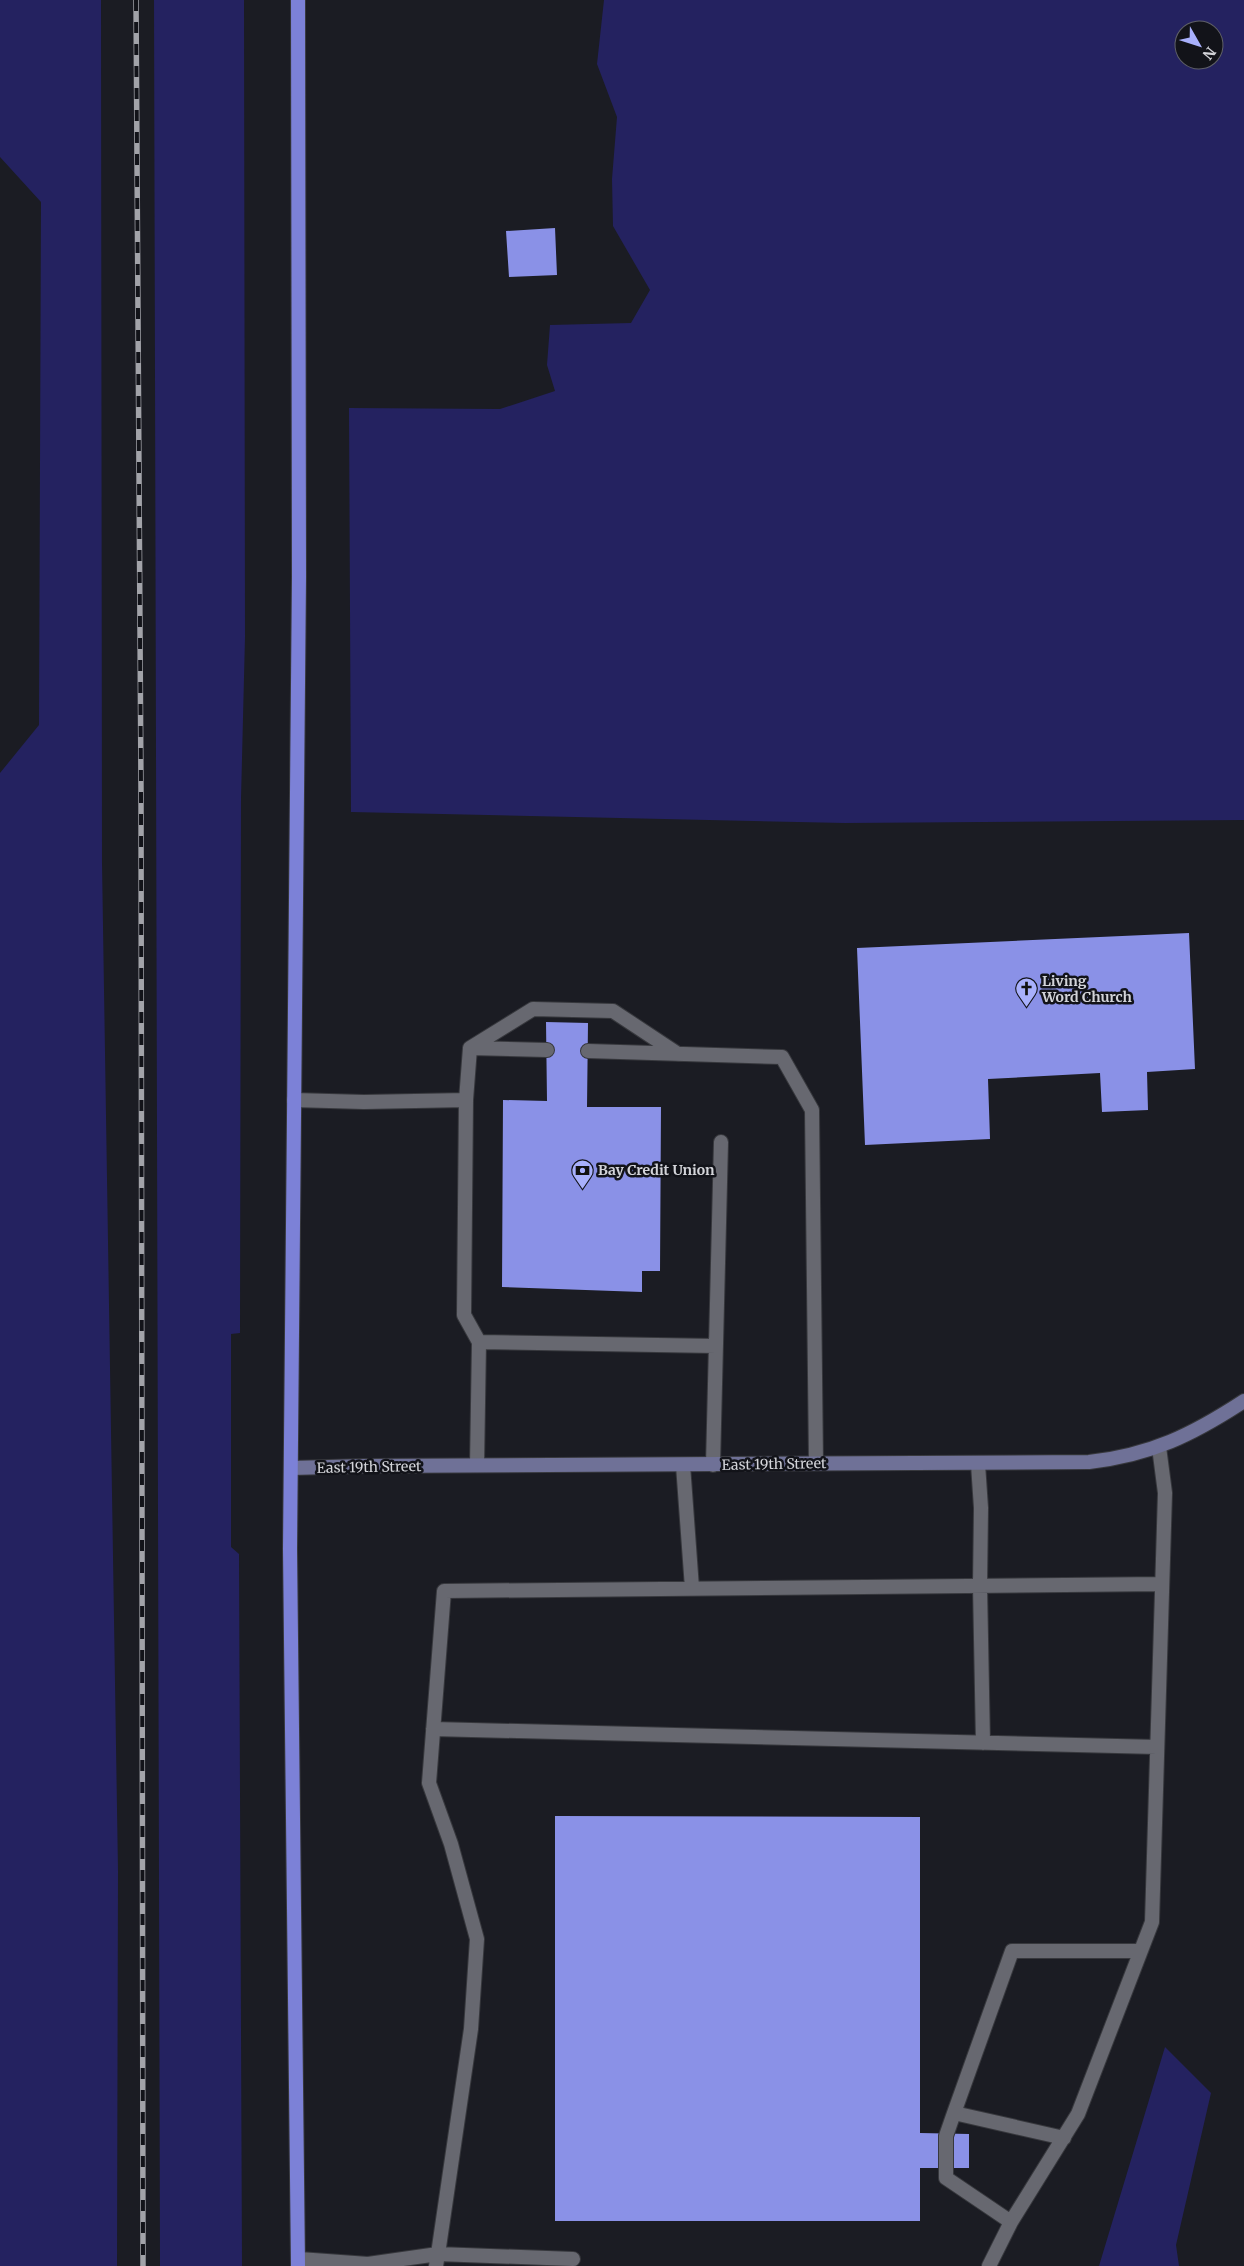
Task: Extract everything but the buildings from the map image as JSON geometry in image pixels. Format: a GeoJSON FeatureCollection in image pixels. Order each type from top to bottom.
{"type":"FeatureCollection","features":[{"type":"Feature","properties":{"kind":"highway"},"geometry":{"type":"LineString","coordinates":[[298,0],[299,576],[291,1468],[298,2262]]}},
{"type":"Feature","properties":{"kind":"highway"},"geometry":{"type":"LineString","coordinates":[[292,1662],[292,1749]]}},
{"type":"Feature","properties":{"kind":"main road","name":"East 19th Street"},"geometry":{"type":"LineString","coordinates":[[291,1468],[477,1465],[1089,1462],[1130,1455],[1159,1446],[1199,1429],[1244,1401]]}},
{"type":"Feature","properties":{"kind":"lane"},"geometry":{"type":"LineString","coordinates":[[470,1048],[533,1009],[613,1011],[678,1054]]}},
{"type":"Feature","properties":{"kind":"lane"},"geometry":{"type":"LineString","coordinates":[[470,1048],[547,1050]]}},
{"type":"Feature","properties":{"kind":"lane"},"geometry":{"type":"LineString","coordinates":[[470,1048],[466,1100],[464,1315],[479,1342],[477,1465]]}},
{"type":"Feature","properties":{"kind":"lane"},"geometry":{"type":"LineString","coordinates":[[588,1051],[782,1057],[812,1110],[816,1463]]}},
{"type":"Feature","properties":{"kind":"lane"},"geometry":{"type":"LineString","coordinates":[[294,1100],[364,1102],[466,1100]]}},
{"type":"Feature","properties":{"kind":"lane"},"geometry":{"type":"LineString","coordinates":[[713,1465],[722,1142]]}},
{"type":"Feature","properties":{"kind":"lane"},"geometry":{"type":"LineString","coordinates":[[479,1342],[716,1346]]}},
{"type":"Feature","properties":{"kind":"lane"},"geometry":{"type":"LineString","coordinates":[[989,2266],[1011,2222],[1078,2114],[1152,1922],[1165,1493],[1159,1446]]}},
{"type":"Feature","properties":{"kind":"lane"},"geometry":{"type":"LineString","coordinates":[[683,1464],[692,1588]]}},
{"type":"Feature","properties":{"kind":"lane"},"geometry":{"type":"LineString","coordinates":[[978,1464],[981,1508],[980,1586],[983,1743]]}},
{"type":"Feature","properties":{"kind":"lane"},"geometry":{"type":"LineString","coordinates":[[437,2260],[472,2029],[477,1939],[451,1844],[429,1784],[444,1592],[1162,1584]]}},
{"type":"Feature","properties":{"kind":"lane"},"geometry":{"type":"LineString","coordinates":[[433,1729],[1157,1748]]}},
{"type":"Feature","properties":{"kind":"lane"},"geometry":{"type":"LineString","coordinates":[[1011,2222],[946,2178],[946,2136],[1012,1951],[1140,1951]]}},
{"type":"Feature","properties":{"kind":"lane"},"geometry":{"type":"LineString","coordinates":[[954,2113],[1064,2138]]}},
{"type":"Feature","properties":{"kind":"lane"},"geometry":{"type":"LineString","coordinates":[[298,2262],[368,2264],[437,2260],[572,2259]]}},
{"type":"Feature","properties":{"kind":"shaded area"},"geometry":{"type":"Polygon","coordinates":[[[0,0],[101,0],[102,863],[118,1871],[117,2266],[0,2266],[0,773],[39,725],[41,202],[0,157],[0,0]]]}},
{"type":"Feature","properties":{"kind":"shaded area"},"geometry":{"type":"Polygon","coordinates":[[[154,0],[244,0],[245,637],[241,799],[240,1333],[231,1334],[231,1547],[239,1554],[242,2266],[160,2266],[154,0]]]}},
{"type":"Feature","properties":{"kind":"shaded area"},"geometry":{"type":"Polygon","coordinates":[[[604,0],[1244,0],[1244,820],[845,823],[351,812],[349,408],[500,409],[555,391],[547,365],[550,325],[631,323],[650,290],[613,226],[612,179],[617,117],[597,64],[604,0]]]}},
{"type":"Feature","properties":{"kind":"shaded area"},"geometry":{"type":"Polygon","coordinates":[[[1165,2047],[1211,2093],[1176,2245],[1179,2266],[1099,2266],[1165,2047]]]}},
{"type":"Feature","properties":{"kind":"railway"},"geometry":{"type":"LineString","coordinates":[[136,0],[141,788],[143,2266]]}},
{"type":"Feature","properties":{"kind":"place","name":"Living Word Church"},"geometry":{"type":"Point","coordinates":[1026,1008]}},
{"type":"Feature","properties":{"kind":"place","name":"Bay Credit Union"},"geometry":{"type":"Point","coordinates":[582,1189]}}]}
